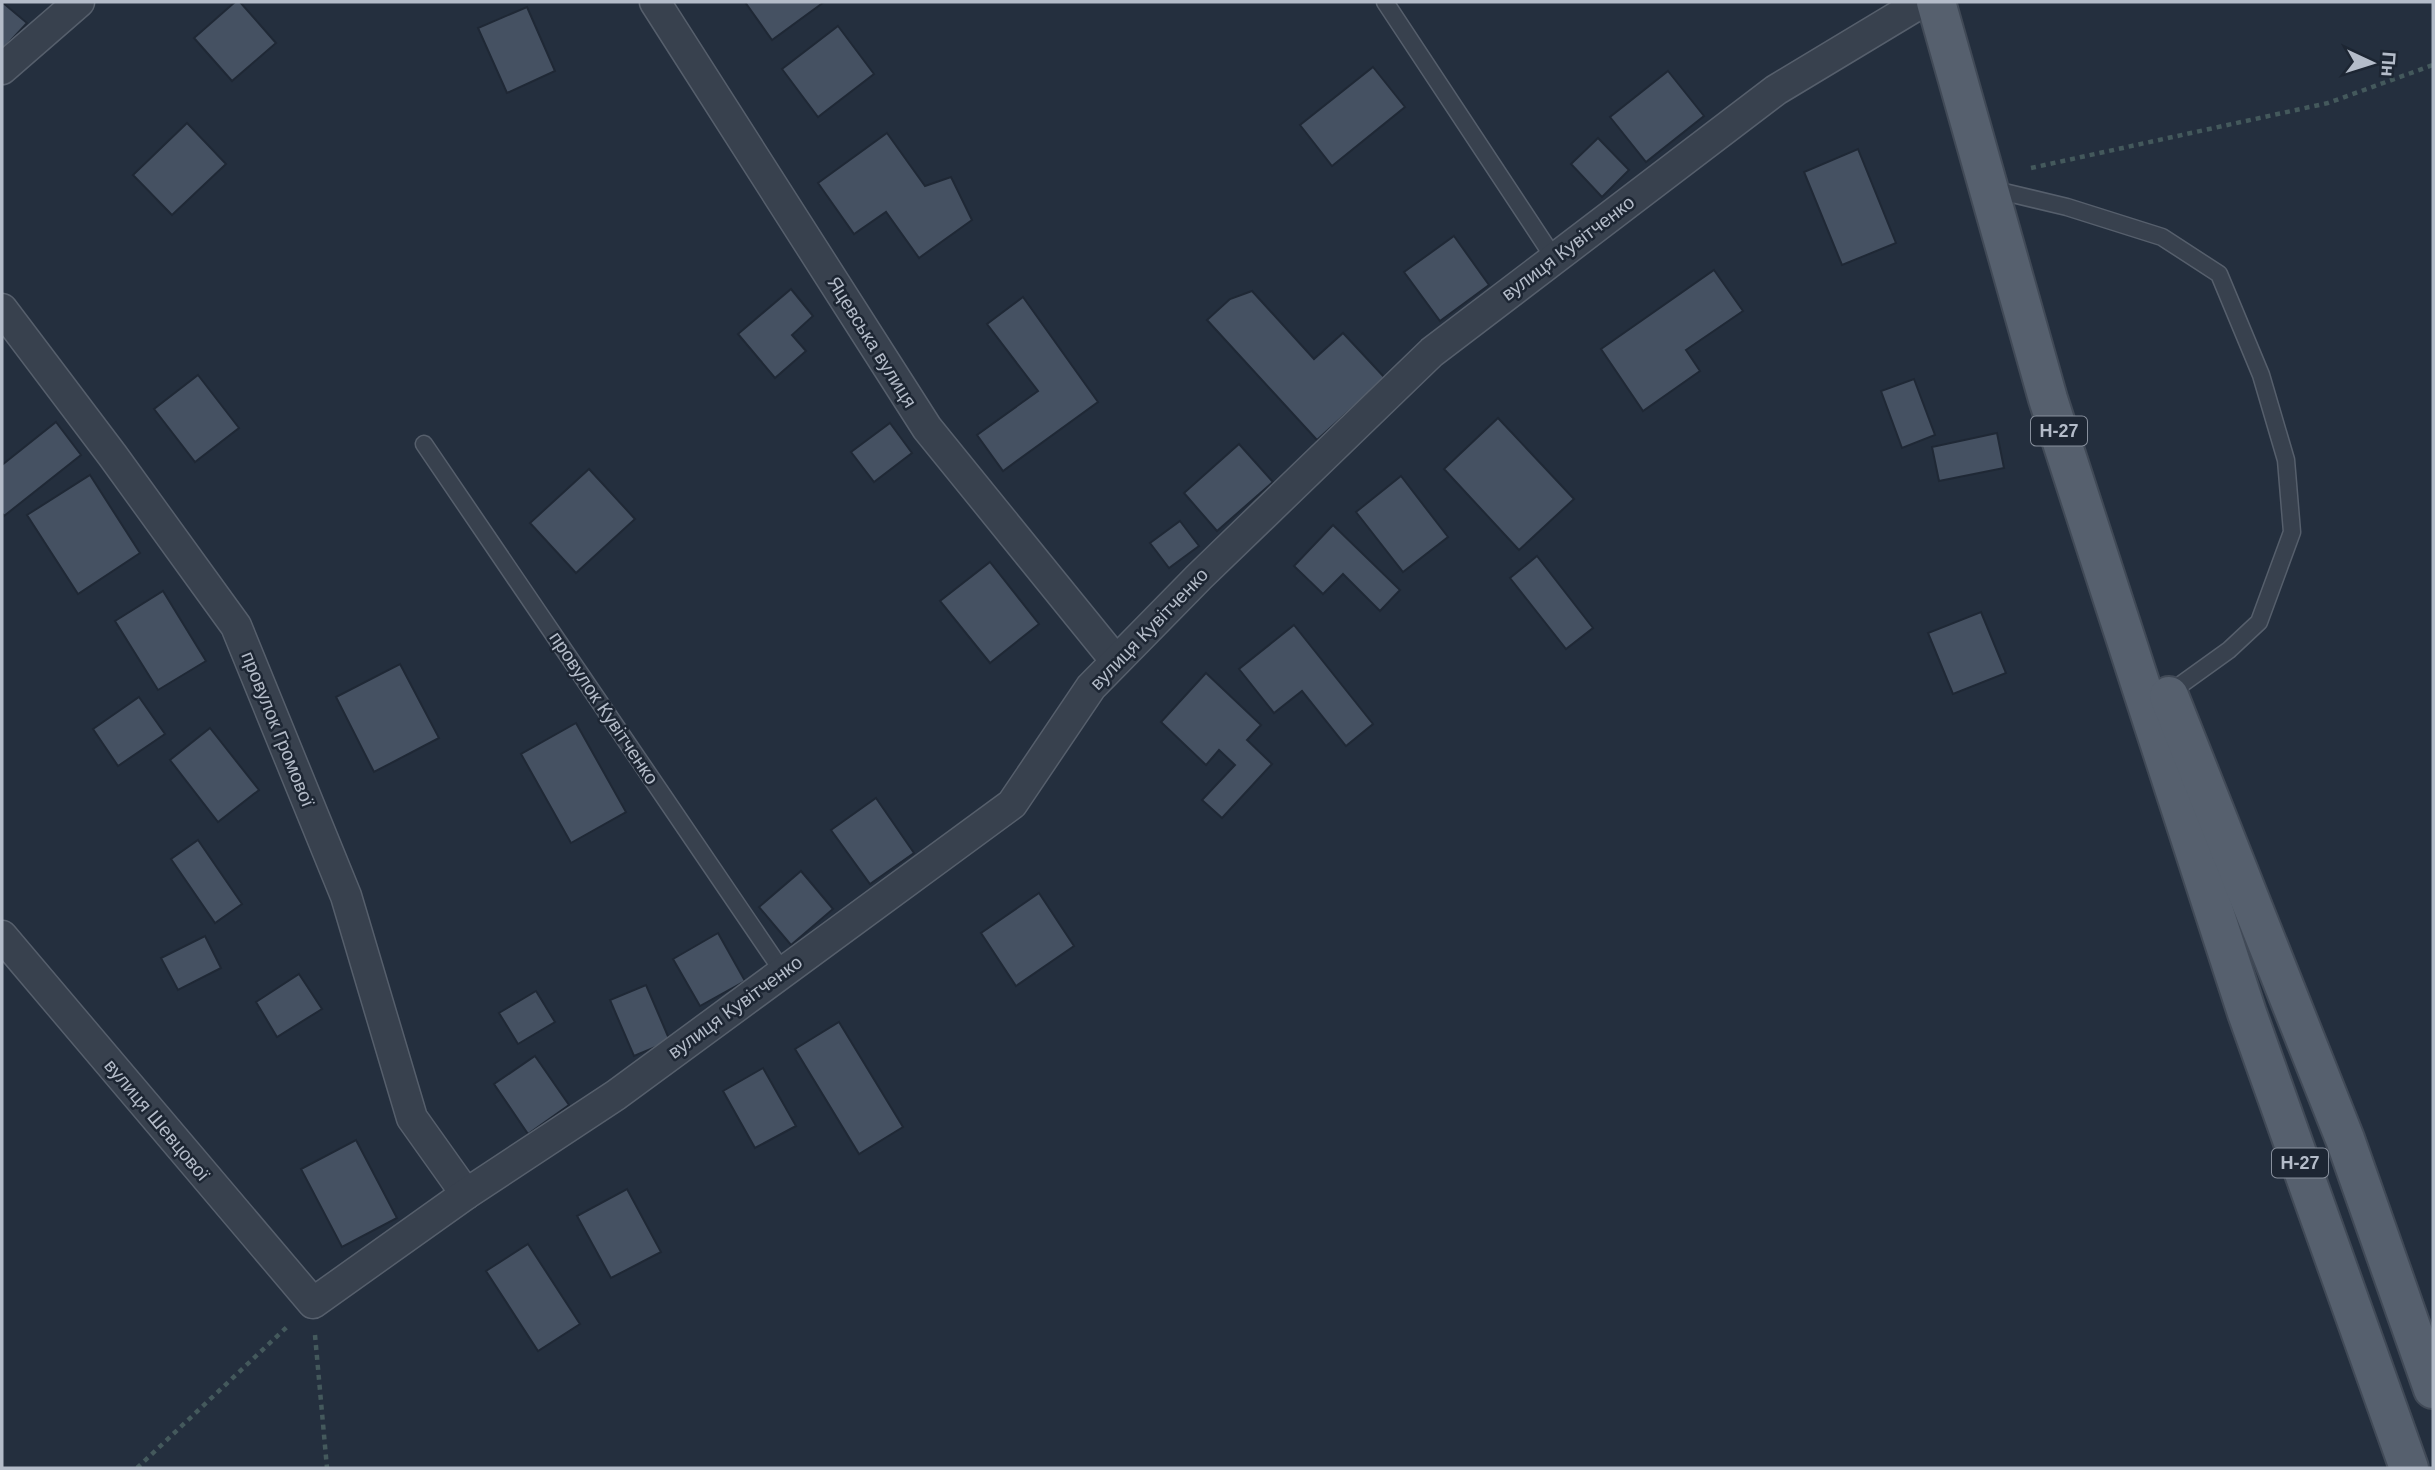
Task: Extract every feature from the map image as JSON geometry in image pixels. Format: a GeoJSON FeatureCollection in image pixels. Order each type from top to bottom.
{"type":"FeatureCollection","features":[{"type":"Feature","properties":{"kind":"main road","name":"Н-27"},"geometry":{"type":"LineString","coordinates":[[1936,2],[1995,186]]}},
{"type":"Feature","properties":{"kind":"main road","name":"Н-27"},"geometry":{"type":"LineString","coordinates":[[1942,2],[1995,186],[2048,399],[2158,699],[2345,1139],[2433,1389]]}},
{"type":"Feature","properties":{"kind":"main road","name":"Н-27"},"geometry":{"type":"LineString","coordinates":[[2158,699],[2247,1013],[2409,1468]]}},
{"type":"Feature","properties":{"kind":"street"},"geometry":{"type":"LineString","coordinates":[[2,69],[79,2]]}},
{"type":"Feature","properties":{"kind":"street","name":"Яцевська вулиця"},"geometry":{"type":"LineString","coordinates":[[655,2],[927,428],[1116,661]]}},
{"type":"Feature","properties":{"kind":"street","name":"вулиця Кувітченко"},"geometry":{"type":"LineString","coordinates":[[313,1303],[466,1194],[616,1095],[1012,804],[1091,687],[1199,577],[1433,352],[1776,90],[1922,2]]}},
{"type":"Feature","properties":{"kind":"street","name":"провулок Громової"},"geometry":{"type":"LineString","coordinates":[[2,309],[236,626],[346,896],[412,1118],[466,1194]]}},
{"type":"Feature","properties":{"kind":"street","name":"вулиця Шевцової"},"geometry":{"type":"LineString","coordinates":[[2,936],[313,1303]]}},
{"type":"Feature","properties":{"kind":"lane"},"geometry":{"type":"LineString","coordinates":[[1385,2],[1554,258]]}},
{"type":"Feature","properties":{"kind":"lane"},"geometry":{"type":"LineString","coordinates":[[1995,186],[2162,237],[2219,274],[2262,375],[2286,460],[2292,532],[2259,622],[2229,650],[2158,699]]}},
{"type":"Feature","properties":{"kind":"lane","name":"провулок Кувітченко"},"geometry":{"type":"LineString","coordinates":[[425,444],[783,972]]}},
{"type":"Feature","properties":{"kind":"path"},"geometry":{"type":"LineString","coordinates":[[1995,186],[2328,103],[2433,65]]}},
{"type":"Feature","properties":{"kind":"path"},"geometry":{"type":"LineString","coordinates":[[137,1468],[313,1303]]}},
{"type":"Feature","properties":{"kind":"path"},"geometry":{"type":"LineString","coordinates":[[313,1303],[327,1468]]}},
{"type":"Feature","properties":{"kind":"building"},"geometry":{"type":"Polygon","coordinates":[[[2,2],[27,23],[2,50],[2,2]]]}},
{"type":"Feature","properties":{"kind":"building"},"geometry":{"type":"Polygon","coordinates":[[[235,2],[240,2],[276,43],[232,81],[194,38],[235,2]]]}},
{"type":"Feature","properties":{"kind":"building"},"geometry":{"type":"Polygon","coordinates":[[[745,2],[824,2],[772,40],[745,2]]]}},
{"type":"Feature","properties":{"kind":"building"},"geometry":{"type":"Polygon","coordinates":[[[527,7],[555,71],[507,93],[478,28],[527,7]]]}},
{"type":"Feature","properties":{"kind":"building"},"geometry":{"type":"Polygon","coordinates":[[[838,26],[874,74],[818,117],[782,69],[838,26]]]}},
{"type":"Feature","properties":{"kind":"building"},"geometry":{"type":"Polygon","coordinates":[[[1373,67],[1405,107],[1332,166],[1300,125],[1373,67]]]}},
{"type":"Feature","properties":{"kind":"building"},"geometry":{"type":"Polygon","coordinates":[[[1668,71],[1704,116],[1646,162],[1610,117],[1668,71]]]}},
{"type":"Feature","properties":{"kind":"building"},"geometry":{"type":"Polygon","coordinates":[[[187,123],[226,164],[172,215],[133,175],[187,123]]]}},
{"type":"Feature","properties":{"kind":"building"},"geometry":{"type":"Polygon","coordinates":[[[887,133],[925,186],[951,177],[972,220],[919,258],[886,212],[854,234],[818,183],[887,133]]]}},
{"type":"Feature","properties":{"kind":"building"},"geometry":{"type":"Polygon","coordinates":[[[1598,138],[1629,170],[1602,197],[1571,164],[1598,138]]]}},
{"type":"Feature","properties":{"kind":"building"},"geometry":{"type":"Polygon","coordinates":[[[1858,149],[1896,243],[1842,265],[1804,172],[1858,149]]]}},
{"type":"Feature","properties":{"kind":"building"},"geometry":{"type":"Polygon","coordinates":[[[1454,236],[1489,285],[1440,321],[1404,272],[1454,236]]]}},
{"type":"Feature","properties":{"kind":"building"},"geometry":{"type":"Polygon","coordinates":[[[1714,270],[1743,311],[1686,350],[1700,371],[1643,411],[1601,349],[1714,270]]]}},
{"type":"Feature","properties":{"kind":"building"},"geometry":{"type":"Polygon","coordinates":[[[791,289],[813,316],[792,335],[806,351],[775,378],[738,334],[791,289]]]}},
{"type":"Feature","properties":{"kind":"building"},"geometry":{"type":"Polygon","coordinates":[[[1252,291],[1314,359],[1343,333],[1385,378],[1317,440],[1207,320],[1230,299],[1252,291]]]}},
{"type":"Feature","properties":{"kind":"building"},"geometry":{"type":"Polygon","coordinates":[[[1023,297],[1098,402],[1003,471],[977,435],[1038,391],[987,324],[1023,297]]]}},
{"type":"Feature","properties":{"kind":"building"},"geometry":{"type":"Polygon","coordinates":[[[198,375],[239,428],[195,462],[154,409],[198,375]]]}},
{"type":"Feature","properties":{"kind":"building"},"geometry":{"type":"Polygon","coordinates":[[[1914,379],[1935,435],[1902,448],[1881,391],[1914,379]]]}},
{"type":"Feature","properties":{"kind":"building"},"geometry":{"type":"Polygon","coordinates":[[[1498,418],[1574,499],[1519,550],[1444,469],[1498,418]]]}},
{"type":"Feature","properties":{"kind":"building"},"geometry":{"type":"Polygon","coordinates":[[[56,422],[81,455],[4,516],[2,465],[56,422]]]}},
{"type":"Feature","properties":{"kind":"building"},"geometry":{"type":"Polygon","coordinates":[[[890,423],[912,453],[874,482],[851,452],[890,423]]]}},
{"type":"Feature","properties":{"kind":"building"},"geometry":{"type":"Polygon","coordinates":[[[1997,433],[2004,468],[1939,481],[1932,447],[1997,433]]]}},
{"type":"Feature","properties":{"kind":"building"},"geometry":{"type":"Polygon","coordinates":[[[1239,444],[1273,482],[1217,531],[1184,493],[1239,444]]]}},
{"type":"Feature","properties":{"kind":"building"},"geometry":{"type":"Polygon","coordinates":[[[589,469],[635,519],[576,573],[530,523],[589,469]]]}},
{"type":"Feature","properties":{"kind":"building"},"geometry":{"type":"Polygon","coordinates":[[[90,475],[140,553],[78,594],[27,515],[90,475]]]}},
{"type":"Feature","properties":{"kind":"building"},"geometry":{"type":"Polygon","coordinates":[[[1401,476],[1448,537],[1403,572],[1356,512],[1401,476]]]}},
{"type":"Feature","properties":{"kind":"building"},"geometry":{"type":"Polygon","coordinates":[[[1180,521],[1199,546],[1169,568],[1150,543],[1180,521]]]}},
{"type":"Feature","properties":{"kind":"building"},"geometry":{"type":"Polygon","coordinates":[[[1333,525],[1400,590],[1380,611],[1343,574],[1323,594],[1294,566],[1333,525]]]}},
{"type":"Feature","properties":{"kind":"building"},"geometry":{"type":"Polygon","coordinates":[[[1537,556],[1593,628],[1566,649],[1510,578],[1537,556]]]}},
{"type":"Feature","properties":{"kind":"building"},"geometry":{"type":"Polygon","coordinates":[[[990,562],[1039,624],[990,663],[940,601],[990,562]]]}},
{"type":"Feature","properties":{"kind":"building"},"geometry":{"type":"Polygon","coordinates":[[[163,591],[206,661],[158,690],[115,621],[163,591]]]}},
{"type":"Feature","properties":{"kind":"building"},"geometry":{"type":"Polygon","coordinates":[[[1981,612],[2006,673],[1953,694],[1928,633],[1981,612]]]}},
{"type":"Feature","properties":{"kind":"building"},"geometry":{"type":"Polygon","coordinates":[[[1294,625],[1373,724],[1346,746],[1302,691],[1274,713],[1239,669],[1294,625]]]}},
{"type":"Feature","properties":{"kind":"building"},"geometry":{"type":"Polygon","coordinates":[[[400,664],[439,738],[374,772],[336,697],[400,664]]]}},
{"type":"Feature","properties":{"kind":"building"},"geometry":{"type":"Polygon","coordinates":[[[1206,673],[1261,725],[1247,740],[1272,764],[1222,818],[1202,800],[1235,765],[1219,750],[1206,765],[1161,722],[1206,673]]]}},
{"type":"Feature","properties":{"kind":"building"},"geometry":{"type":"Polygon","coordinates":[[[139,697],[165,734],[118,766],[93,729],[139,697]]]}},
{"type":"Feature","properties":{"kind":"building"},"geometry":{"type":"Polygon","coordinates":[[[576,723],[626,812],[571,843],[521,754],[576,723]]]}},
{"type":"Feature","properties":{"kind":"building"},"geometry":{"type":"Polygon","coordinates":[[[210,728],[259,790],[218,822],[170,760],[210,728]]]}},
{"type":"Feature","properties":{"kind":"building"},"geometry":{"type":"Polygon","coordinates":[[[876,798],[914,853],[870,884],[831,830],[876,798]]]}},
{"type":"Feature","properties":{"kind":"building"},"geometry":{"type":"Polygon","coordinates":[[[198,840],[242,904],[215,923],[171,859],[198,840]]]}},
{"type":"Feature","properties":{"kind":"building"},"geometry":{"type":"Polygon","coordinates":[[[801,871],[833,909],[791,945],[759,907],[801,871]]]}},
{"type":"Feature","properties":{"kind":"building"},"geometry":{"type":"Polygon","coordinates":[[[1039,893],[1074,946],[1016,986],[981,933],[1039,893]]]}},
{"type":"Feature","properties":{"kind":"building"},"geometry":{"type":"Polygon","coordinates":[[[718,933],[745,981],[700,1006],[673,959],[718,933]]]}},
{"type":"Feature","properties":{"kind":"building"},"geometry":{"type":"Polygon","coordinates":[[[205,936],[221,968],[178,990],[161,958],[205,936]]]}},
{"type":"Feature","properties":{"kind":"building"},"geometry":{"type":"Polygon","coordinates":[[[299,974],[322,1009],[277,1037],[256,1002],[299,974]]]}},
{"type":"Feature","properties":{"kind":"building"},"geometry":{"type":"Polygon","coordinates":[[[646,985],[670,1041],[634,1056],[610,1000],[646,985]]]}},
{"type":"Feature","properties":{"kind":"building"},"geometry":{"type":"Polygon","coordinates":[[[536,991],[555,1022],[518,1044],[499,1013],[536,991]]]}},
{"type":"Feature","properties":{"kind":"building"},"geometry":{"type":"Polygon","coordinates":[[[839,1022],[903,1127],[859,1154],[795,1049],[839,1022]]]}},
{"type":"Feature","properties":{"kind":"building"},"geometry":{"type":"Polygon","coordinates":[[[535,1056],[569,1105],[528,1134],[494,1084],[535,1056]]]}},
{"type":"Feature","properties":{"kind":"building"},"geometry":{"type":"Polygon","coordinates":[[[763,1068],[796,1126],[755,1148],[723,1091],[763,1068]]]}},
{"type":"Feature","properties":{"kind":"building"},"geometry":{"type":"Polygon","coordinates":[[[356,1140],[397,1218],[342,1247],[301,1169],[356,1140]]]}},
{"type":"Feature","properties":{"kind":"building"},"geometry":{"type":"Polygon","coordinates":[[[627,1189],[661,1252],[611,1278],[577,1216],[627,1189]]]}},
{"type":"Feature","properties":{"kind":"building"},"geometry":{"type":"Polygon","coordinates":[[[528,1244],[580,1324],[538,1351],[486,1271],[528,1244]]]}}]}
